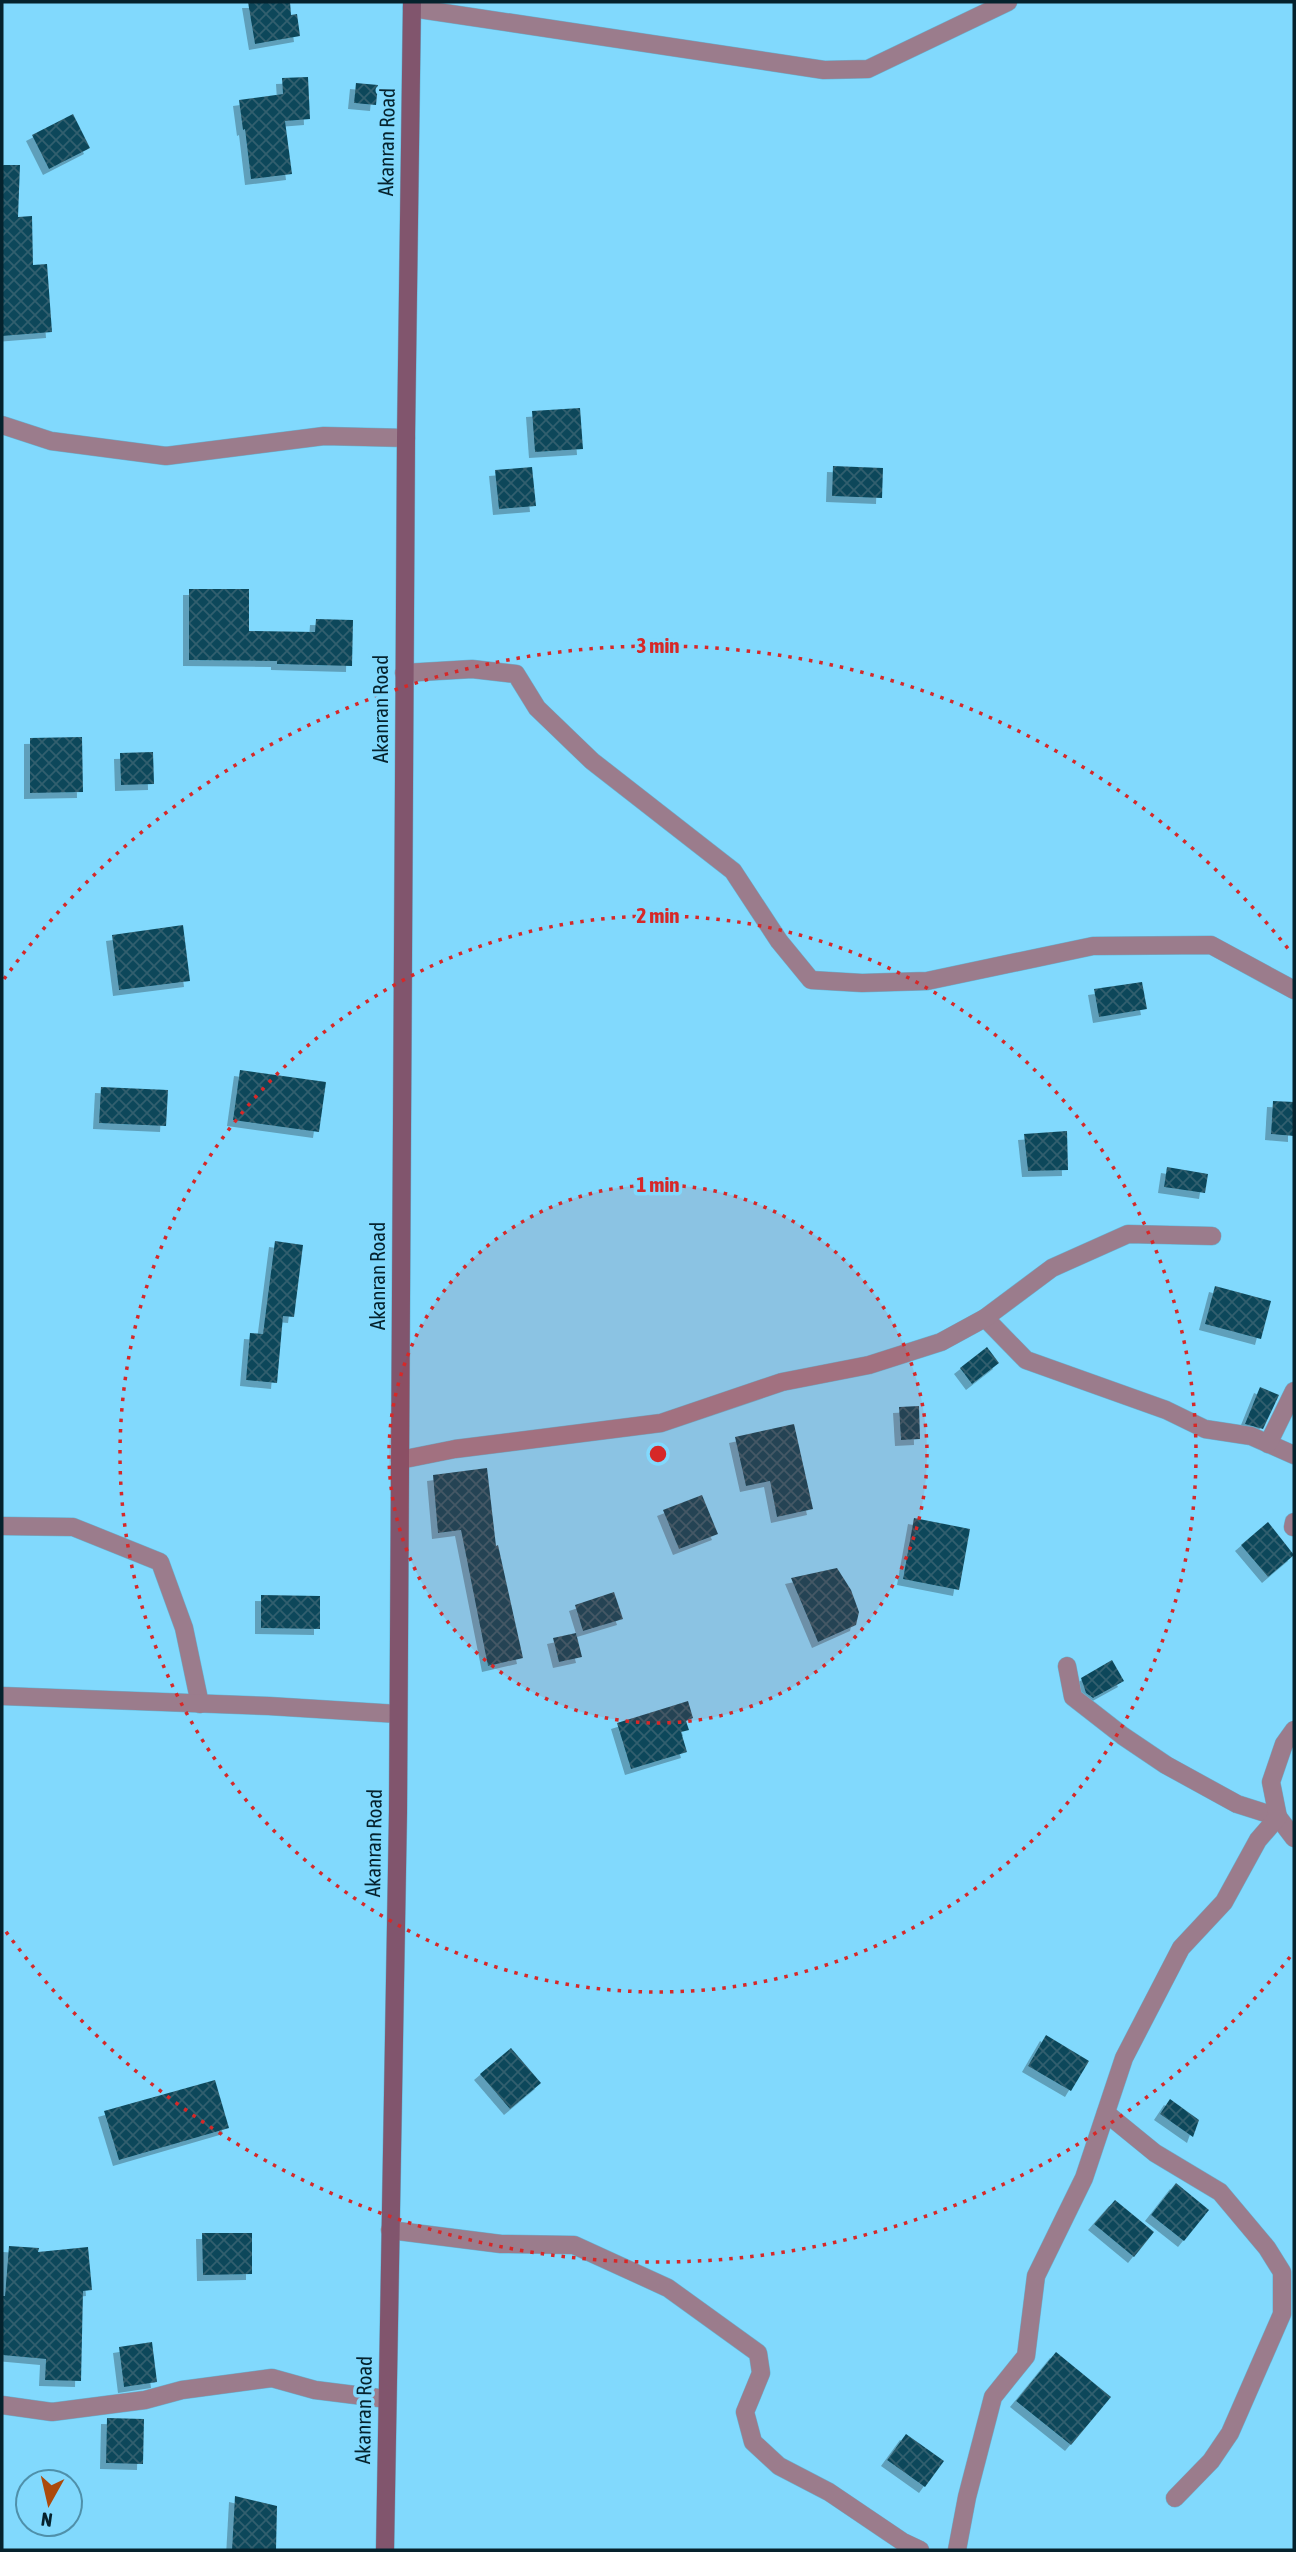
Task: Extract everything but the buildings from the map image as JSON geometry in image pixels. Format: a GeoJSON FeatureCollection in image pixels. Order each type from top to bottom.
{"type":"FeatureCollection","features":[{"type":"Feature","properties":{"kind":"main road","name":"Akanran Road"},"geometry":{"type":"LineString","coordinates":[[384,2550],[398,1714],[404,673],[412,5]]}},
{"type":"Feature","properties":{"kind":"street"},"geometry":{"type":"LineString","coordinates":[[412,5],[824,70],[868,69],[1008,2]]}},
{"type":"Feature","properties":{"kind":"street"},"geometry":{"type":"LineString","coordinates":[[2,425],[51,442],[166,456],[324,436],[406,438]]}},
{"type":"Feature","properties":{"kind":"street"},"geometry":{"type":"LineString","coordinates":[[404,673],[472,669],[516,674],[537,708],[592,761],[733,871],[779,941],[811,980],[862,983],[927,981],[1093,946],[1211,945],[1294,990]]}},
{"type":"Feature","properties":{"kind":"street"},"geometry":{"type":"LineString","coordinates":[[400,1460],[455,1449],[661,1423],[782,1382],[869,1365],[941,1342],[985,1318],[1052,1268],[1128,1234],[1212,1236]]}},
{"type":"Feature","properties":{"kind":"street"},"geometry":{"type":"LineString","coordinates":[[985,1318],[1026,1360],[1166,1410],[1205,1429],[1251,1436],[1294,1455]]}},
{"type":"Feature","properties":{"kind":"street"},"geometry":{"type":"LineString","coordinates":[[1268,1444],[1294,1391]]}},
{"type":"Feature","properties":{"kind":"street"},"geometry":{"type":"LineString","coordinates":[[2,1526],[73,1527],[160,1562],[184,1628],[200,1704]]}},
{"type":"Feature","properties":{"kind":"street"},"geometry":{"type":"LineString","coordinates":[[1068,1666],[1073,1697],[1123,1735],[1166,1765],[1237,1804],[1278,1817]]}},
{"type":"Feature","properties":{"kind":"street"},"geometry":{"type":"LineString","coordinates":[[2,1696],[398,1714]]}},
{"type":"Feature","properties":{"kind":"street"},"geometry":{"type":"LineString","coordinates":[[1294,1730],[1284,1744],[1271,1782],[1278,1817],[1294,1838]]}},
{"type":"Feature","properties":{"kind":"street"},"geometry":{"type":"LineString","coordinates":[[957,2550],[967,2497],[993,2397],[1026,2356],[1036,2276],[1084,2178],[1124,2058],[1181,1948],[1224,1902],[1258,1840],[1278,1817]]}},
{"type":"Feature","properties":{"kind":"street"},"geometry":{"type":"LineString","coordinates":[[1106,2113],[1155,2153],[1220,2192],[1267,2248],[1282,2272],[1282,2314],[1230,2433],[1211,2461],[1174,2498]]}},
{"type":"Feature","properties":{"kind":"street"},"geometry":{"type":"LineString","coordinates":[[390,2230],[502,2244],[574,2245],[668,2288],[758,2353],[761,2373],[745,2412],[753,2442],[779,2466],[829,2491],[903,2542],[920,2550]]}},
{"type":"Feature","properties":{"kind":"street"},"geometry":{"type":"LineString","coordinates":[[2,2405],[52,2412],[145,2400],[182,2390],[272,2378],[315,2390],[387,2399]]}}]}
